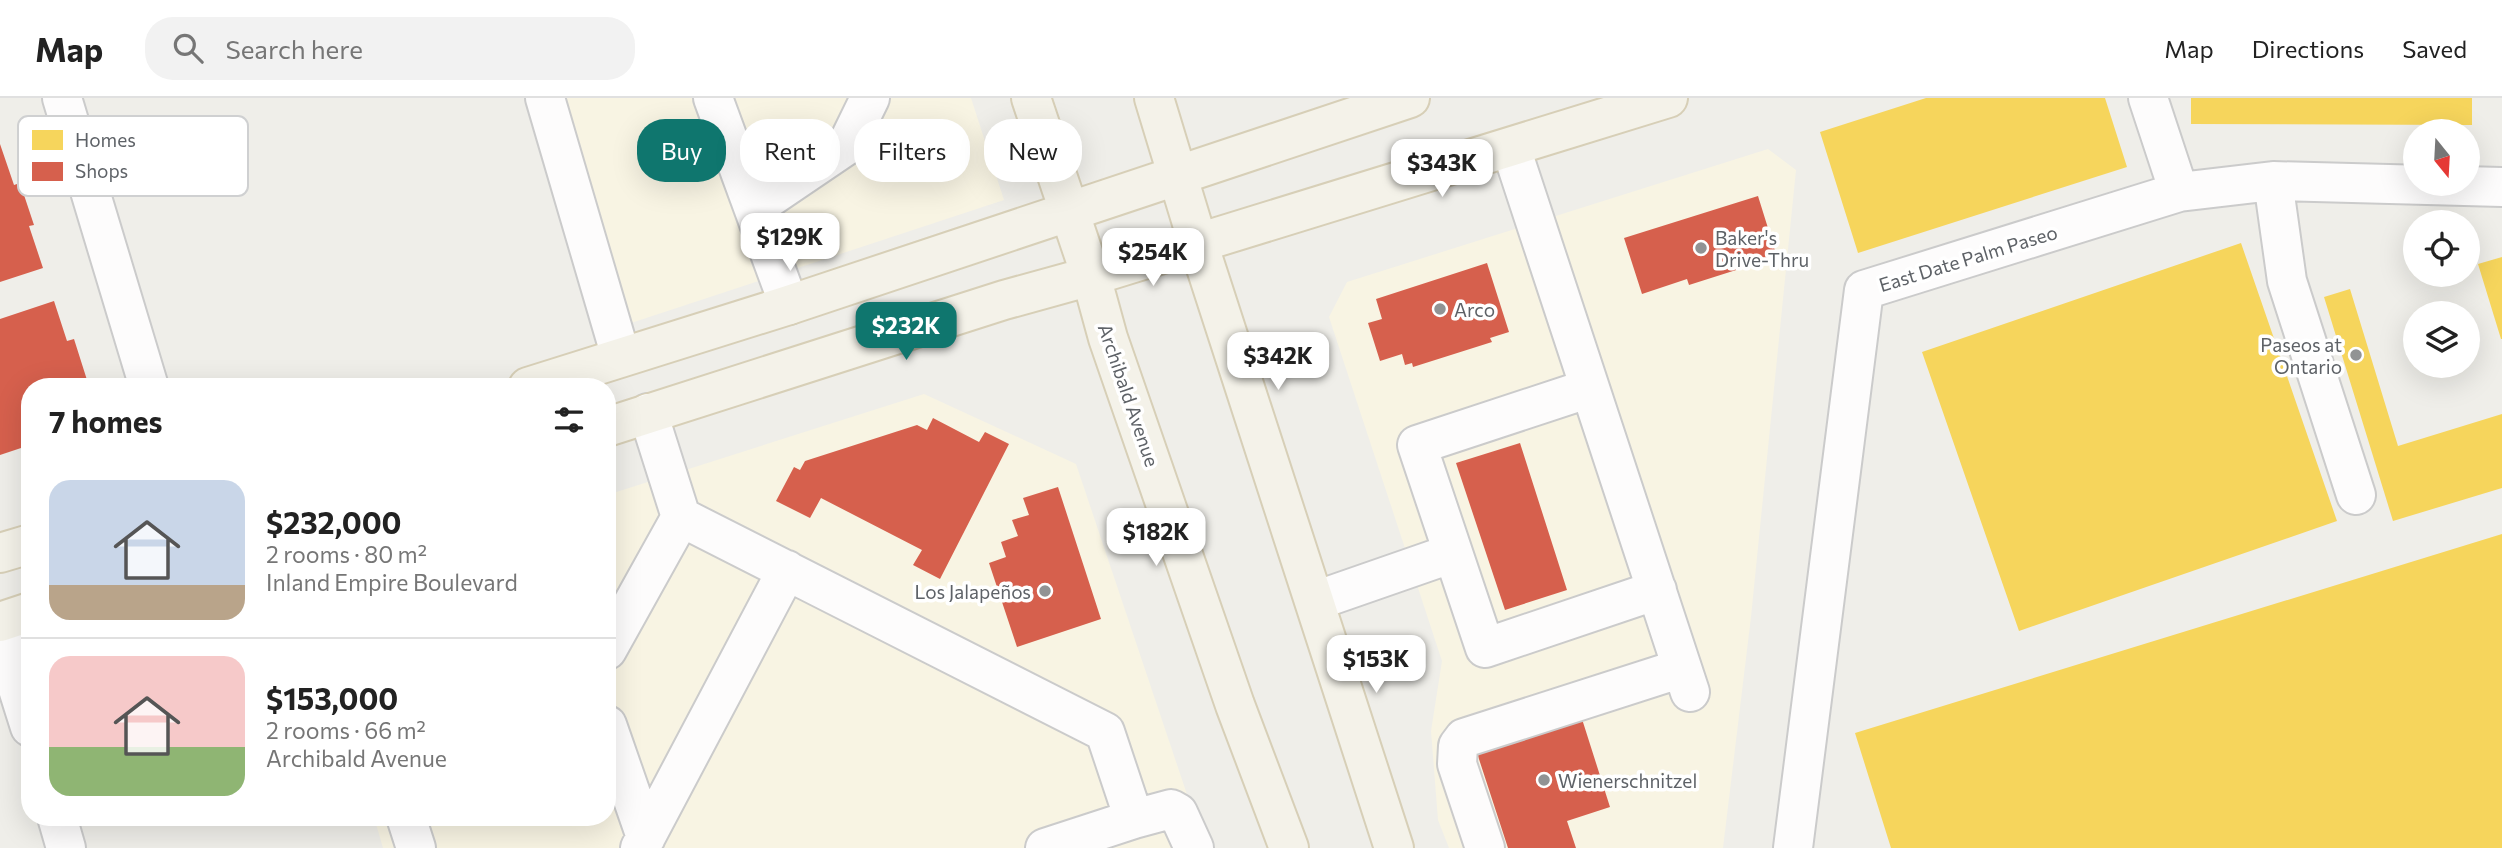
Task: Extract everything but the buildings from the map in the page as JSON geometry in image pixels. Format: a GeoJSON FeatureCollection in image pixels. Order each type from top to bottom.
{"type":"FeatureCollection","features":[{"type":"Feature","properties":{"kind":"main road","name":"Archibald Avenue"},"geometry":{"type":"LineString","coordinates":[[1031,98],[1091,276],[1108,338],[1235,705],[1289,848]]}},
{"type":"Feature","properties":{"kind":"main road"},"geometry":{"type":"LineString","coordinates":[[1154,98],[1198,243],[1394,848]]}},
{"type":"Feature","properties":{"kind":"main road"},"geometry":{"type":"LineString","coordinates":[[557,378],[789,305],[1410,98]]}},
{"type":"Feature","properties":{"kind":"main road"},"geometry":{"type":"LineString","coordinates":[[616,424],[991,304],[1091,276],[1668,98]]}},
{"type":"Feature","properties":{"kind":"main road"},"geometry":{"type":"LineString","coordinates":[[0,553],[21,547]]}},
{"type":"Feature","properties":{"kind":"main road"},"geometry":{"type":"LineString","coordinates":[[0,622],[21,615]]}},
{"type":"Feature","properties":{"kind":"street"},"geometry":{"type":"LineString","coordinates":[[62,98],[67,116]]}},
{"type":"Feature","properties":{"kind":"street"},"geometry":{"type":"LineString","coordinates":[[545,98],[621,358]]}},
{"type":"Feature","properties":{"kind":"street"},"geometry":{"type":"LineString","coordinates":[[713,98],[789,305]]}},
{"type":"Feature","properties":{"kind":"street"},"geometry":{"type":"LineString","coordinates":[[754,208],[847,145],[870,98]]}},
{"type":"Feature","properties":{"kind":"street"},"geometry":{"type":"LineString","coordinates":[[2148,98],[2179,192]]}},
{"type":"Feature","properties":{"kind":"street"},"geometry":{"type":"LineString","coordinates":[[1485,848],[1457,764],[1458,746],[1464,738],[1686,680],[1511,148]]}},
{"type":"Feature","properties":{"kind":"street"},"geometry":{"type":"LineString","coordinates":[[2273,181],[2287,281],[2356,495]]}},
{"type":"Feature","properties":{"kind":"street","name":"East Date Palm Paseo"},"geometry":{"type":"LineString","coordinates":[[1793,848],[1864,290],[2179,192],[2273,181],[2502,187]]}},
{"type":"Feature","properties":{"kind":"street"},"geometry":{"type":"LineString","coordinates":[[92,196],[146,378]]}},
{"type":"Feature","properties":{"kind":"street"},"geometry":{"type":"LineString","coordinates":[[1590,388],[1417,446],[1452,553],[1485,648],[1657,590]]}},
{"type":"Feature","properties":{"kind":"street"},"geometry":{"type":"LineString","coordinates":[[648,413],[681,517],[1105,732],[1135,819]]}},
{"type":"Feature","properties":{"kind":"street"},"geometry":{"type":"LineString","coordinates":[[616,634],[681,517]]}},
{"type":"Feature","properties":{"kind":"street"},"geometry":{"type":"LineString","coordinates":[[1315,601],[1452,553]]}},
{"type":"Feature","properties":{"kind":"street"},"geometry":{"type":"LineString","coordinates":[[643,843],[787,570]]}},
{"type":"Feature","properties":{"kind":"street"},"geometry":{"type":"LineString","coordinates":[[0,632],[21,698]]}},
{"type":"Feature","properties":{"kind":"street"},"geometry":{"type":"LineString","coordinates":[[616,754],[643,843]]}},
{"type":"Feature","properties":{"kind":"street"},"geometry":{"type":"LineString","coordinates":[[1045,848],[1171,809],[1178,813],[1194,848]]}},
{"type":"Feature","properties":{"kind":"street"},"geometry":{"type":"LineString","coordinates":[[60,826],[66,848]]}},
{"type":"Feature","properties":{"kind":"street"},"geometry":{"type":"LineString","coordinates":[[409,826],[416,848]]}},
{"type":"Feature","properties":{"kind":"shaded area"},"geometry":{"type":"Polygon","coordinates":[[[557,98],[971,98],[984,138],[984,182],[998,182],[1004,200],[628,324],[557,98]]]}},
{"type":"Feature","properties":{"kind":"shaded area"},"geometry":{"type":"Polygon","coordinates":[[[1768,149],[1796,170],[1751,617],[1723,848],[1449,848],[1438,820],[1431,731],[1442,661],[1329,317],[1347,282],[1768,149]]]}},
{"type":"Feature","properties":{"kind":"shaded area"},"geometry":{"type":"Polygon","coordinates":[[[924,394],[1076,464],[1205,848],[383,848],[377,826],[616,826],[616,492],[924,394]]]}},
{"type":"Feature","properties":{"kind":"place","name":"Baker's Drive-Thru"},"geometry":{"type":"Point","coordinates":[1701,248]}},
{"type":"Feature","properties":{"kind":"place","name":"Arco"},"geometry":{"type":"Point","coordinates":[1440,309]}},
{"type":"Feature","properties":{"kind":"place","name":"Paseos at Ontario"},"geometry":{"type":"Point","coordinates":[2356,355]}},
{"type":"Feature","properties":{"kind":"place","name":"Los Jalapeños"},"geometry":{"type":"Point","coordinates":[1045,591]}},
{"type":"Feature","properties":{"kind":"place","name":"Wienerschnitzel"},"geometry":{"type":"Point","coordinates":[1544,780]}}]}
